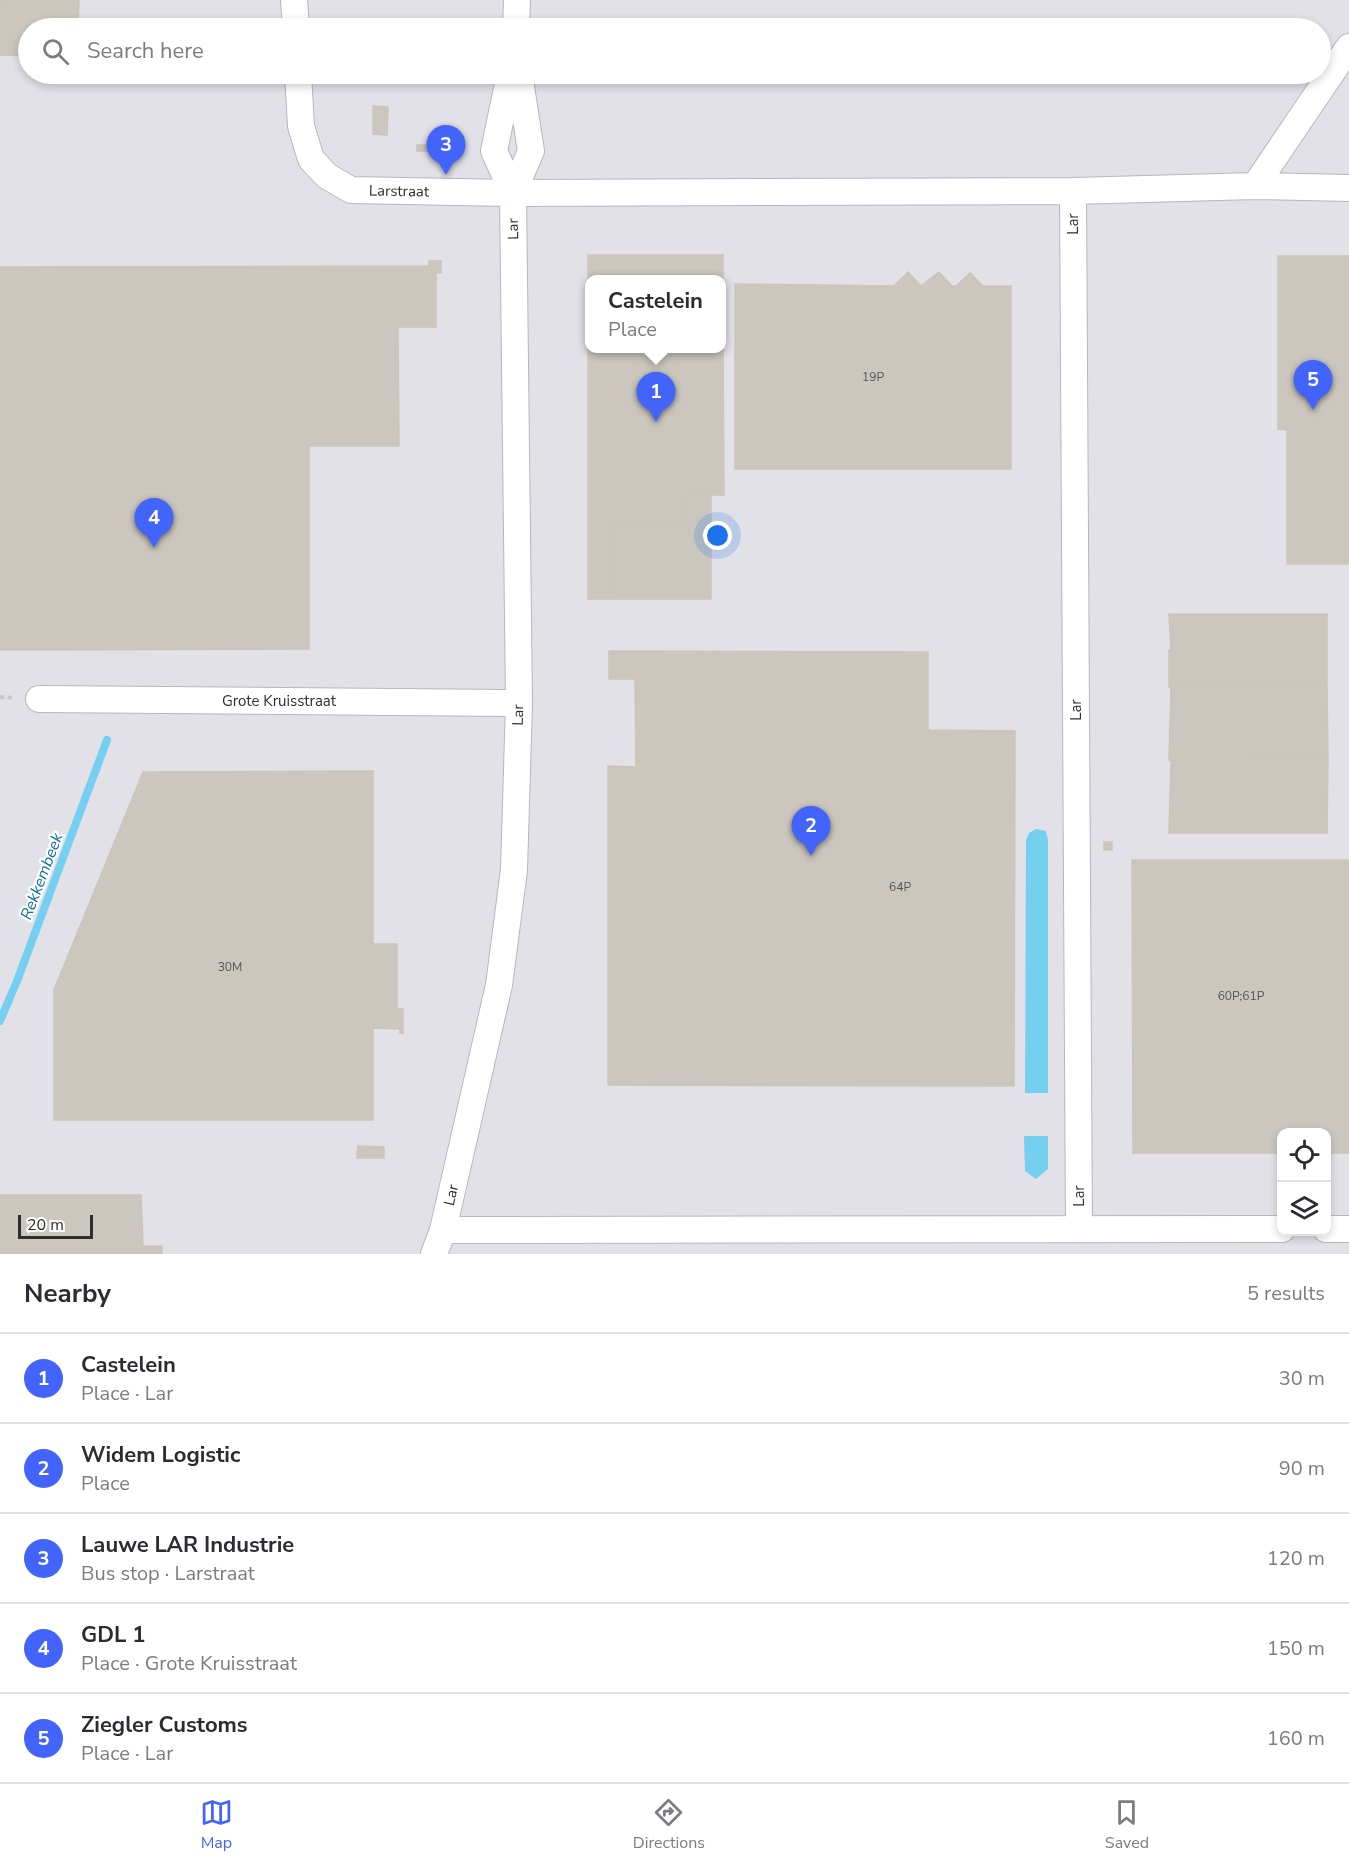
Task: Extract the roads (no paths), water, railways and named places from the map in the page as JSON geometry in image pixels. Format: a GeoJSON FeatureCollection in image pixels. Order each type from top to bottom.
{"type":"FeatureCollection","features":[{"type":"Feature","properties":{"kind":"street"},"geometry":{"type":"LineString","coordinates":[[294,0],[295,18]]}},
{"type":"Feature","properties":{"kind":"street"},"geometry":{"type":"LineString","coordinates":[[516,18],[517,0]]}},
{"type":"Feature","properties":{"kind":"street"},"geometry":{"type":"LineString","coordinates":[[1331,74],[1349,47]]}},
{"type":"Feature","properties":{"kind":"street","name":"Larstraat"},"geometry":{"type":"LineString","coordinates":[[299,84],[301,126],[311,159],[327,176],[351,190],[513,194]]}},
{"type":"Feature","properties":{"kind":"street","name":"Lar"},"geometry":{"type":"LineString","coordinates":[[434,1254],[443,1230],[499,985],[514,870],[519,704],[513,194],[494,151],[508,84]]}},
{"type":"Feature","properties":{"kind":"street","name":"Lar"},"geometry":{"type":"LineString","coordinates":[[513,194],[531,151],[521,84]]}},
{"type":"Feature","properties":{"kind":"street"},"geometry":{"type":"LineString","coordinates":[[1255,186],[1324,84]]}},
{"type":"Feature","properties":{"kind":"street","name":"Lar"},"geometry":{"type":"LineString","coordinates":[[513,194],[1073,191],[1255,186],[1349,188]]}},
{"type":"Feature","properties":{"kind":"street","name":"Lar"},"geometry":{"type":"LineString","coordinates":[[1073,191],[1079,1229]]}},
{"type":"Feature","properties":{"kind":"street","name":"Grote Kruisstraat"},"geometry":{"type":"LineString","coordinates":[[39,699],[519,704]]}},
{"type":"Feature","properties":{"kind":"street"},"geometry":{"type":"LineString","coordinates":[[443,1230],[1277,1229]]}},
{"type":"Feature","properties":{"kind":"street"},"geometry":{"type":"LineString","coordinates":[[1331,1229],[1349,1229]]}},
{"type":"Feature","properties":{"kind":"water"},"geometry":{"type":"Polygon","coordinates":[[[1036,829],[1046,831],[1048,840],[1048,1093],[1025,1093],[1026,840],[1029,833],[1036,829]]]}},
{"type":"Feature","properties":{"kind":"water"},"geometry":{"type":"Polygon","coordinates":[[[1024,1136],[1048,1136],[1048,1169],[1036,1179],[1025,1171],[1024,1136]]]}},
{"type":"Feature","properties":{"kind":"waterway","name":"Rekkembeek"},"geometry":{"type":"LineString","coordinates":[[0,1021],[107,740]]}},
{"type":"Feature","properties":{"kind":"place","name":"Lauwe LAR Industrie"},"geometry":{"type":"Point","coordinates":[446,175]}},
{"type":"Feature","properties":{"kind":"place","name":"Ziegler Customs"},"geometry":{"type":"Point","coordinates":[1313,410]}},
{"type":"Feature","properties":{"kind":"place","name":"Castelein"},"geometry":{"type":"Point","coordinates":[656,422]}},
{"type":"Feature","properties":{"kind":"place","name":"GDL 1"},"geometry":{"type":"Point","coordinates":[154,548]}},
{"type":"Feature","properties":{"kind":"place","name":"Widem Logistic"},"geometry":{"type":"Point","coordinates":[811,856]}}]}
